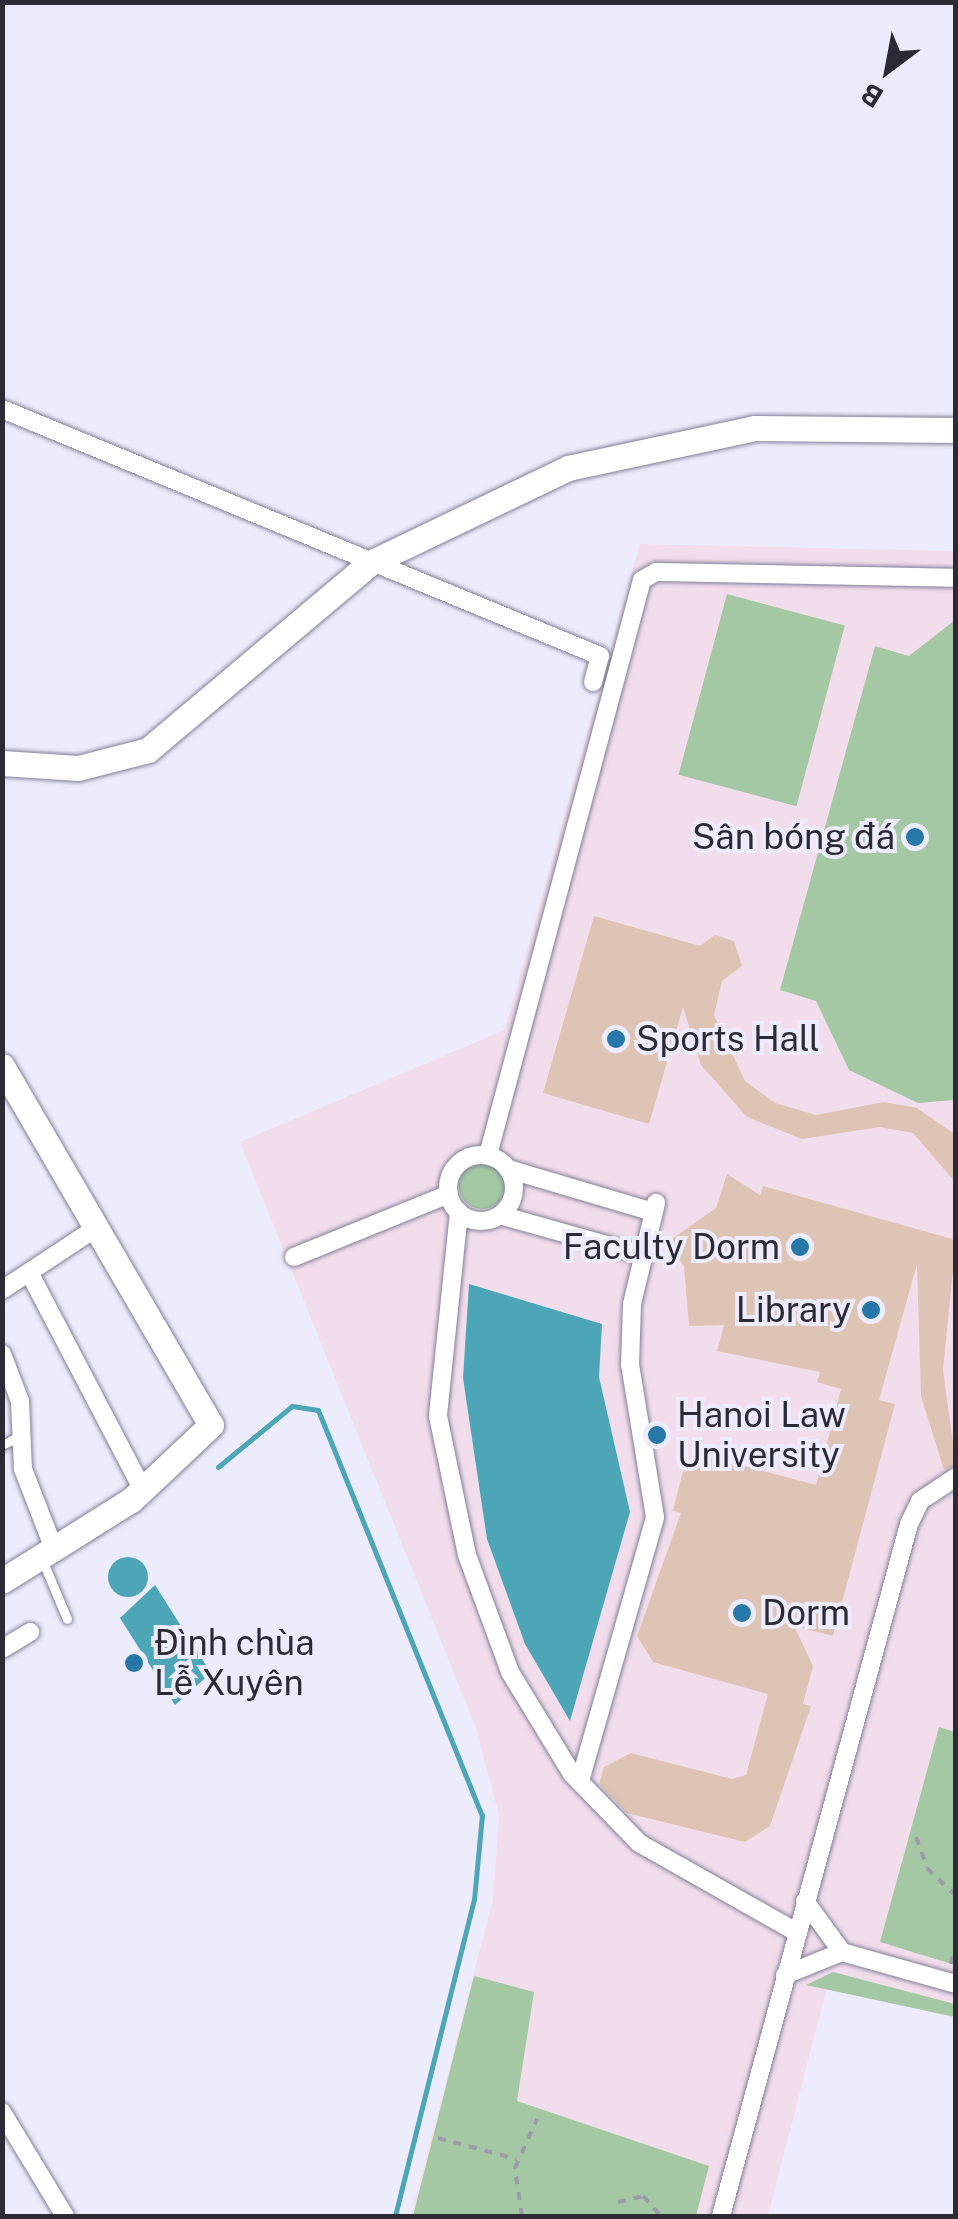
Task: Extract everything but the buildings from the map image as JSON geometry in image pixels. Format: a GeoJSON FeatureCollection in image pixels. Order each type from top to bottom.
{"type":"FeatureCollection","features":[{"type":"Feature","properties":{"kind":"street"},"geometry":{"type":"LineString","coordinates":[[2,409],[600,656],[593,682]]}},
{"type":"Feature","properties":{"kind":"street"},"geometry":{"type":"LineString","coordinates":[[2,763],[78,768],[148,750],[370,562],[498,494],[624,451],[754,428],[956,430]]}},
{"type":"Feature","properties":{"kind":"street"},"geometry":{"type":"LineString","coordinates":[[488,1155],[642,580],[656,572],[956,578]]}},
{"type":"Feature","properties":{"kind":"street"},"geometry":{"type":"LineString","coordinates":[[2,1066],[211,1425],[142,1488],[2,1581]]}},
{"type":"Feature","properties":{"kind":"street"},"geometry":{"type":"LineString","coordinates":[[488,1155],[508,1169],[654,1207],[642,1255],[630,1365],[655,1517],[580,1781]]}},
{"type":"Feature","properties":{"kind":"street"},"geometry":{"type":"LineString","coordinates":[[488,1155],[457,1166],[449,1194],[459,1212],[437,1382],[452,1498],[510,1672],[580,1781],[690,1879],[796,1932]]}},
{"type":"Feature","properties":{"kind":"street"},"geometry":{"type":"LineString","coordinates":[[500,1215],[514,1192],[508,1169]]}},
{"type":"Feature","properties":{"kind":"street"},"geometry":{"type":"LineString","coordinates":[[294,1257],[449,1194]]}},
{"type":"Feature","properties":{"kind":"street"},"geometry":{"type":"LineString","coordinates":[[459,1212],[482,1221],[500,1215],[642,1255]]}},
{"type":"Feature","properties":{"kind":"street"},"geometry":{"type":"LineString","coordinates":[[2,1290],[96,1228]]}},
{"type":"Feature","properties":{"kind":"street"},"geometry":{"type":"LineString","coordinates":[[30,1274],[142,1488]]}},
{"type":"Feature","properties":{"kind":"street"},"geometry":{"type":"LineString","coordinates":[[2,1354],[15,1376],[20,1436],[48,1553]]}},
{"type":"Feature","properties":{"kind":"street"},"geometry":{"type":"LineString","coordinates":[[721,2216],[909,1524],[920,1501],[956,1477]]}},
{"type":"Feature","properties":{"kind":"street"},"geometry":{"type":"LineString","coordinates":[[2,1649],[30,1632]]}},
{"type":"Feature","properties":{"kind":"street"},"geometry":{"type":"LineString","coordinates":[[805,1901],[842,1952]]}},
{"type":"Feature","properties":{"kind":"street"},"geometry":{"type":"LineString","coordinates":[[785,1974],[842,1952],[953,1977]]}},
{"type":"Feature","properties":{"kind":"street"},"geometry":{"type":"LineString","coordinates":[[2,2112],[65,2216]]}},
{"type":"Feature","properties":{"kind":"lane"},"geometry":{"type":"LineString","coordinates":[[2,1445],[20,1436]]}},
{"type":"Feature","properties":{"kind":"lane"},"geometry":{"type":"LineString","coordinates":[[48,1553],[67,1619]]}},
{"type":"Feature","properties":{"kind":"path"},"geometry":{"type":"LineString","coordinates":[[916,1837],[927,1868],[956,1896]]}},
{"type":"Feature","properties":{"kind":"path"},"geometry":{"type":"LineString","coordinates":[[953,1977],[956,1944]]}},
{"type":"Feature","properties":{"kind":"path"},"geometry":{"type":"LineString","coordinates":[[522,2216],[516,2160],[537,2119]]}},
{"type":"Feature","properties":{"kind":"path"},"geometry":{"type":"LineString","coordinates":[[438,2138],[516,2160]]}},
{"type":"Feature","properties":{"kind":"path"},"geometry":{"type":"LineString","coordinates":[[618,2202],[643,2196],[662,2216]]}},
{"type":"Feature","properties":{"kind":"shaded area","name":"Hanoi Law University"},"geometry":{"type":"Polygon","coordinates":[[[640,544],[955,551],[955,2018],[827,1987],[768,2216],[411,2216],[493,1899],[499,1815],[476,1728],[240,1142],[505,1030],[640,544]]]}},
{"type":"Feature","properties":{"kind":"green space","name":"Sân bóng đá"},"geometry":{"type":"Polygon","coordinates":[[[727,594],[845,626],[796,806],[679,775],[727,594]]]}},
{"type":"Feature","properties":{"kind":"green space"},"geometry":{"type":"Polygon","coordinates":[[[955,620],[955,1100],[918,1103],[849,1070],[816,1001],[780,990],[875,646],[909,656],[955,620]]]}},
{"type":"Feature","properties":{"kind":"green space"},"geometry":{"type":"Polygon","coordinates":[[[482,1163],[499,1169],[505,1186],[499,1203],[482,1209],[465,1203],[459,1186],[465,1169],[482,1163]]]}},
{"type":"Feature","properties":{"kind":"green space"},"geometry":{"type":"Polygon","coordinates":[[[939,1727],[955,1732],[955,1965],[880,1942],[939,1727]]]}},
{"type":"Feature","properties":{"kind":"green space"},"geometry":{"type":"Polygon","coordinates":[[[833,1972],[955,2004],[955,2017],[806,1985],[833,1972]]]}},
{"type":"Feature","properties":{"kind":"green space"},"geometry":{"type":"Polygon","coordinates":[[[474,1976],[534,1992],[517,2101],[709,2166],[696,2216],[413,2216],[474,1976]]]}},
{"type":"Feature","properties":{"kind":"water"},"geometry":{"type":"Polygon","coordinates":[[[469,1284],[602,1324],[599,1377],[630,1512],[570,1721],[525,1644],[487,1539],[463,1378],[469,1284]]]}},
{"type":"Feature","properties":{"kind":"water"},"geometry":{"type":"Polygon","coordinates":[[[128,1557],[142,1563],[148,1577],[142,1591],[128,1597],[114,1591],[108,1577],[114,1563],[128,1557]]]}},
{"type":"Feature","properties":{"kind":"water"},"geometry":{"type":"Polygon","coordinates":[[[155,1585],[211,1673],[175,1705],[120,1618],[155,1585]]]}},
{"type":"Feature","properties":{"kind":"waterway"},"geometry":{"type":"LineString","coordinates":[[218,1467],[292,1406],[318,1410],[482,1815],[474,1899],[395,2216]]}},
{"type":"Feature","properties":{"kind":"place","name":"Sân bóng đá"},"geometry":{"type":"Point","coordinates":[915,837]}},
{"type":"Feature","properties":{"kind":"place","name":"Sports Hall"},"geometry":{"type":"Point","coordinates":[616,1039]}},
{"type":"Feature","properties":{"kind":"place","name":"Faculty Dorm"},"geometry":{"type":"Point","coordinates":[800,1247]}},
{"type":"Feature","properties":{"kind":"place","name":"Library"},"geometry":{"type":"Point","coordinates":[871,1310]}},
{"type":"Feature","properties":{"kind":"place","name":"Hanoi Law University"},"geometry":{"type":"Point","coordinates":[657,1435]}},
{"type":"Feature","properties":{"kind":"place","name":"Dorm"},"geometry":{"type":"Point","coordinates":[742,1613]}},
{"type":"Feature","properties":{"kind":"place","name":"Đình chùa Lễ Xuyên"},"geometry":{"type":"Point","coordinates":[134,1663]}}]}
